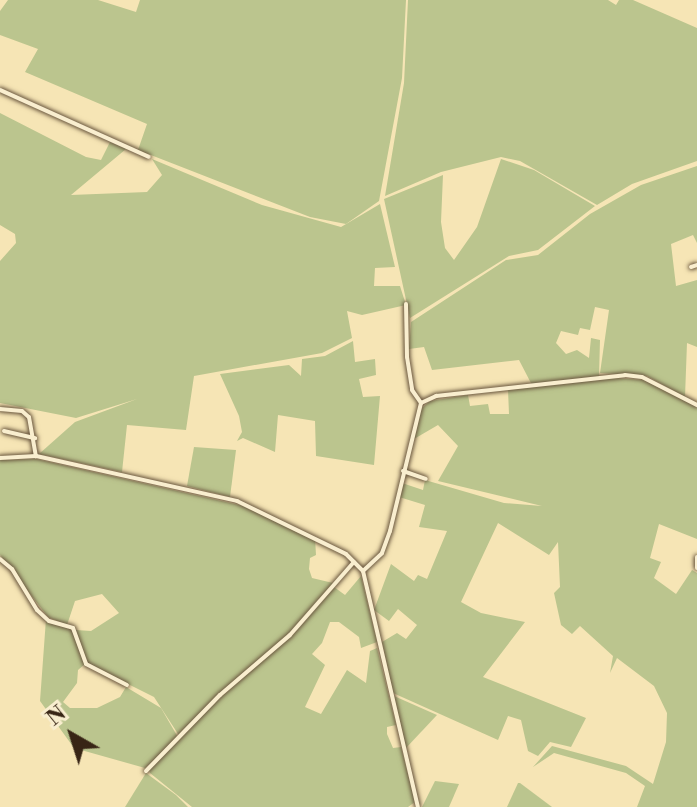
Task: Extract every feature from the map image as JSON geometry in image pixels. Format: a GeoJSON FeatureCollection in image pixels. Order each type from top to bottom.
{"type":"FeatureCollection","features":[{"type":"Feature","properties":{"kind":"street"},"geometry":{"type":"LineString","coordinates":[[0,90],[149,157]]}},
{"type":"Feature","properties":{"kind":"street"},"geometry":{"type":"LineString","coordinates":[[363,571],[382,553],[421,403],[412,390],[407,357],[409,321],[406,304]]}},
{"type":"Feature","properties":{"kind":"street"},"geometry":{"type":"LineString","coordinates":[[421,403],[436,396],[625,375],[650,380],[697,405]]}},
{"type":"Feature","properties":{"kind":"street"},"geometry":{"type":"LineString","coordinates":[[0,409],[26,414],[35,438],[36,456]]}},
{"type":"Feature","properties":{"kind":"street"},"geometry":{"type":"LineString","coordinates":[[4,431],[35,438]]}},
{"type":"Feature","properties":{"kind":"street"},"geometry":{"type":"LineString","coordinates":[[0,458],[36,456],[237,501],[324,540],[354,562],[363,571],[418,807]]}},
{"type":"Feature","properties":{"kind":"street"},"geometry":{"type":"LineString","coordinates":[[403,471],[426,479]]}},
{"type":"Feature","properties":{"kind":"street"},"geometry":{"type":"LineString","coordinates":[[697,557],[697,568]]}},
{"type":"Feature","properties":{"kind":"street"},"geometry":{"type":"LineString","coordinates":[[0,559],[12,569],[37,610],[49,621],[73,628],[86,664],[127,685]]}},
{"type":"Feature","properties":{"kind":"street"},"geometry":{"type":"LineString","coordinates":[[146,771],[220,695],[290,635],[354,562]]}},
{"type":"Feature","properties":{"kind":"green space"},"geometry":{"type":"Polygon","coordinates":[[[8,0],[98,0],[136,12],[140,0],[406,0],[402,78],[379,201],[346,224],[310,217],[138,150],[147,124],[25,72],[38,49],[0,35],[0,11],[8,0]]]}},
{"type":"Feature","properties":{"kind":"green space"},"geometry":{"type":"Polygon","coordinates":[[[408,0],[608,0],[616,5],[619,0],[633,0],[697,28],[697,161],[632,184],[597,205],[520,161],[501,157],[441,172],[385,196],[404,83],[408,0]]]}},
{"type":"Feature","properties":{"kind":"green space"},"geometry":{"type":"Polygon","coordinates":[[[0,113],[86,157],[101,160],[110,142],[126,149],[71,195],[147,192],[162,175],[152,159],[262,205],[341,227],[380,204],[395,267],[375,268],[374,286],[400,286],[406,305],[362,315],[347,311],[352,338],[322,353],[194,376],[186,430],[127,425],[122,472],[39,454],[75,422],[137,399],[76,418],[0,403],[0,261],[16,243],[15,234],[0,225],[0,113]]]}},
{"type":"Feature","properties":{"kind":"green space"},"geometry":{"type":"Polygon","coordinates":[[[501,159],[534,170],[595,206],[538,250],[509,256],[410,318],[384,199],[443,175],[441,222],[445,248],[454,260],[477,227],[501,159]]]}},
{"type":"Feature","properties":{"kind":"green space"},"geometry":{"type":"Polygon","coordinates":[[[697,166],[697,243],[693,235],[671,244],[676,286],[697,280],[697,347],[687,343],[685,397],[647,376],[600,373],[609,310],[595,307],[590,330],[580,328],[578,335],[561,331],[556,343],[566,354],[577,350],[589,358],[591,338],[600,340],[599,377],[644,380],[697,407],[697,539],[659,524],[650,558],[661,562],[654,578],[676,594],[692,570],[697,573],[697,807],[637,807],[645,786],[626,773],[554,753],[533,767],[552,746],[626,766],[653,784],[666,742],[667,713],[654,686],[617,658],[610,673],[613,656],[580,626],[572,634],[561,625],[554,593],[560,587],[558,542],[549,555],[498,523],[461,602],[481,613],[525,622],[483,677],[586,718],[571,747],[550,742],[538,756],[528,751],[521,720],[508,716],[498,740],[393,693],[382,642],[397,633],[406,639],[417,625],[398,609],[389,621],[374,610],[391,564],[414,581],[418,575],[427,579],[447,531],[419,527],[425,505],[399,497],[402,483],[423,490],[425,480],[504,503],[542,506],[438,481],[458,446],[438,425],[414,439],[419,411],[430,401],[468,395],[470,406],[488,404],[490,414],[509,414],[508,390],[533,387],[519,360],[432,370],[424,347],[409,349],[411,322],[506,260],[538,255],[590,214],[641,185],[697,166]]]}},
{"type":"Feature","properties":{"kind":"green space"},"geometry":{"type":"Polygon","coordinates":[[[353,341],[355,362],[375,359],[376,375],[359,379],[363,397],[380,396],[374,465],[316,456],[315,421],[278,415],[275,452],[243,438],[237,441],[242,432],[239,416],[220,374],[289,365],[301,376],[302,359],[325,356],[353,341]]]}},
{"type":"Feature","properties":{"kind":"green space"},"geometry":{"type":"Polygon","coordinates":[[[194,447],[236,450],[230,497],[187,486],[194,447]]]}},
{"type":"Feature","properties":{"kind":"green space"},"geometry":{"type":"Polygon","coordinates":[[[36,459],[248,507],[315,538],[316,555],[310,558],[309,569],[312,578],[333,583],[292,631],[221,693],[180,737],[154,697],[86,663],[78,670],[77,683],[63,702],[70,708],[97,708],[120,697],[126,687],[161,708],[179,739],[145,768],[74,748],[40,701],[46,619],[76,630],[91,631],[119,613],[102,594],[75,601],[67,625],[48,617],[0,555],[0,460],[36,459]]]}},
{"type":"Feature","properties":{"kind":"green space"},"geometry":{"type":"Polygon","coordinates":[[[361,576],[377,642],[361,648],[359,637],[339,622],[330,622],[322,643],[312,654],[325,665],[305,707],[321,714],[347,670],[366,683],[370,651],[377,648],[396,725],[387,727],[387,734],[393,748],[401,747],[415,802],[408,807],[192,807],[150,773],[149,769],[220,698],[293,634],[334,587],[345,595],[361,576]]]}},
{"type":"Feature","properties":{"kind":"green space"},"geometry":{"type":"Polygon","coordinates":[[[394,696],[437,715],[406,748],[394,696]]]}},
{"type":"Feature","properties":{"kind":"green space"},"geometry":{"type":"Polygon","coordinates":[[[146,773],[176,795],[188,807],[125,807],[146,773]]]}},
{"type":"Feature","properties":{"kind":"green space"},"geometry":{"type":"Polygon","coordinates":[[[435,781],[459,784],[449,807],[422,807],[435,781]]]}},
{"type":"Feature","properties":{"kind":"green space"},"geometry":{"type":"Polygon","coordinates":[[[520,783],[552,807],[507,807],[520,783]]]}}]}
